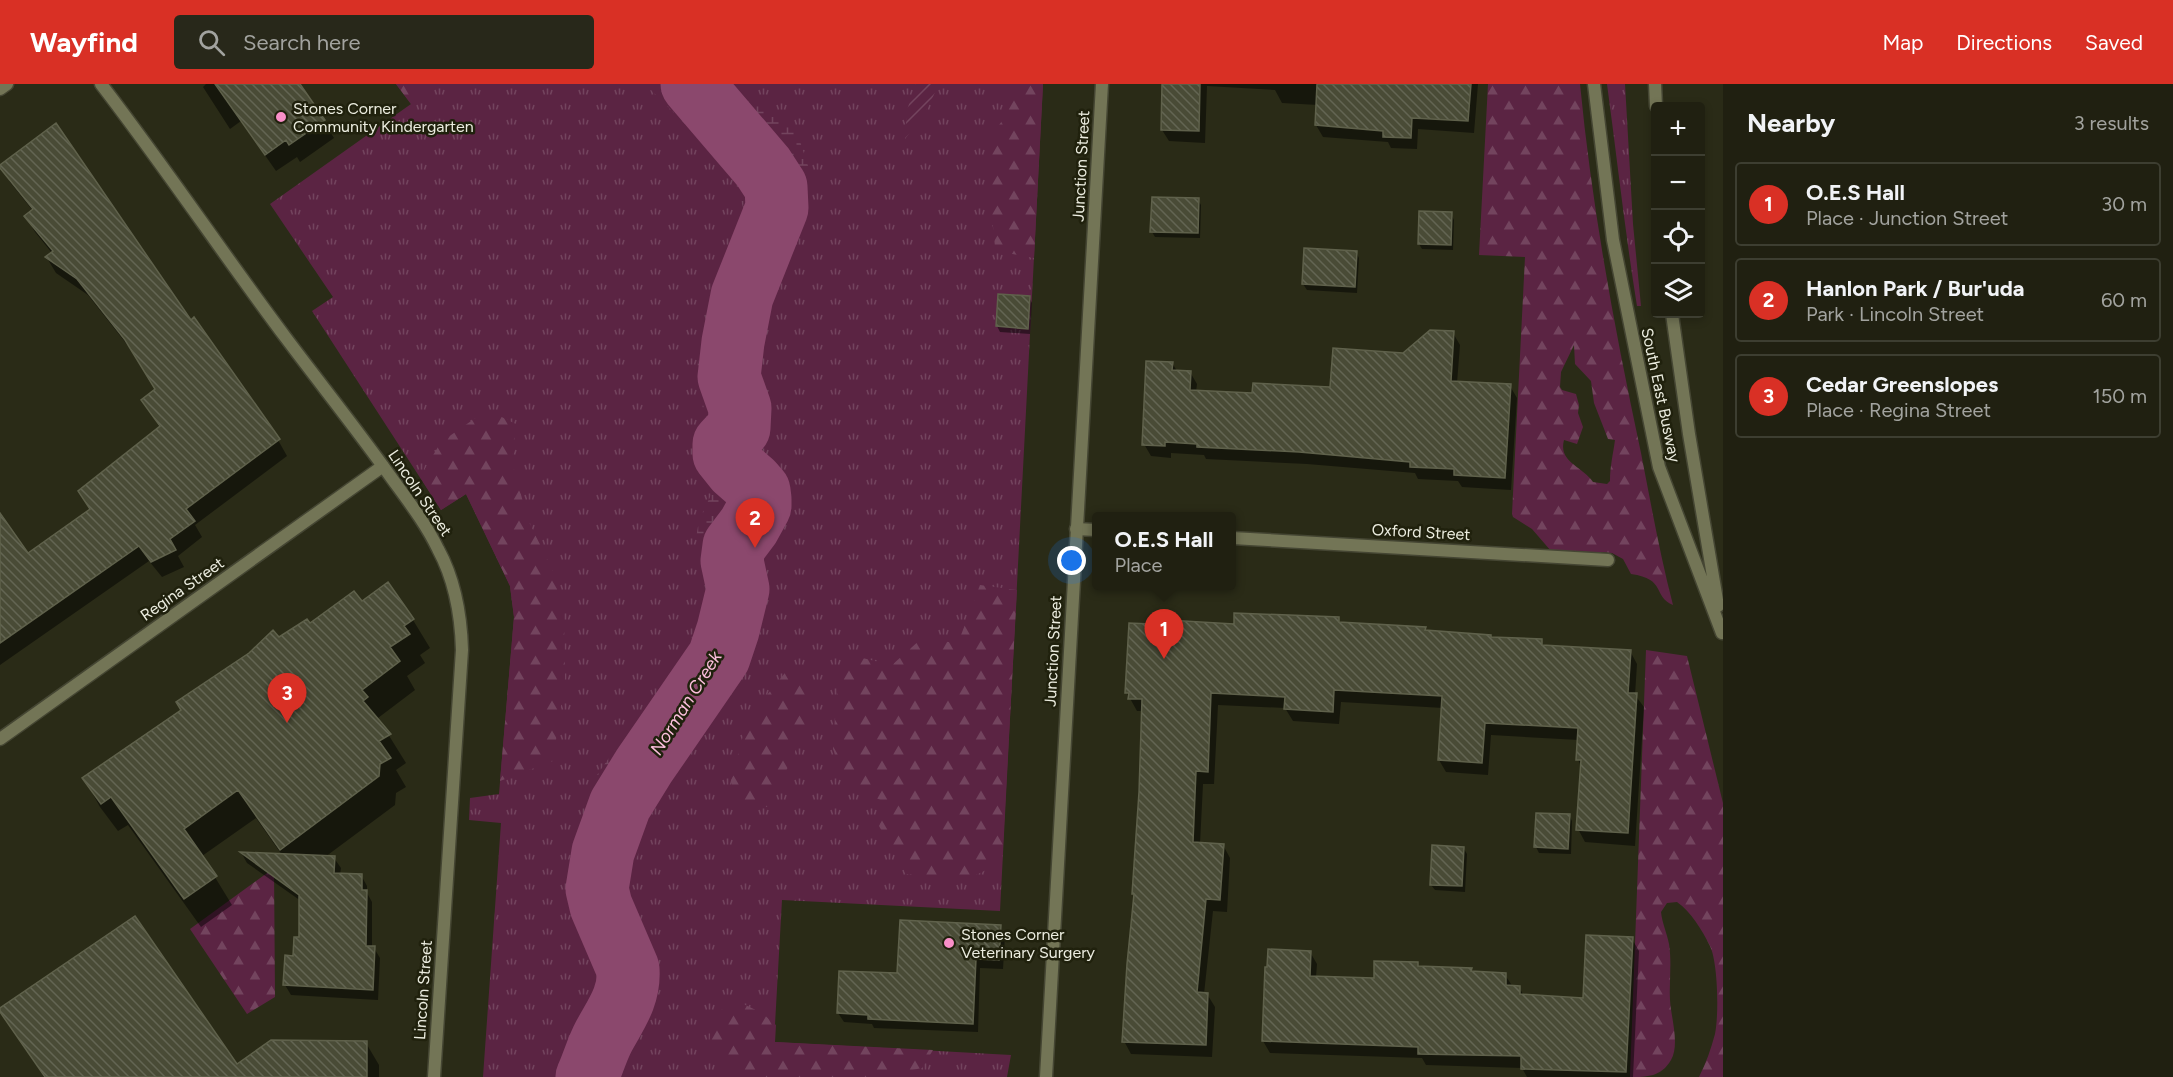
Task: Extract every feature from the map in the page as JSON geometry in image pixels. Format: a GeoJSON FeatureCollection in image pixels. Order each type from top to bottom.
{"type":"FeatureCollection","features":[{"type":"Feature","properties":{"kind":"street"},"geometry":{"type":"LineString","coordinates":[[0,89],[8,84]]}},
{"type":"Feature","properties":{"kind":"street","name":"Lincoln Street"},"geometry":{"type":"LineString","coordinates":[[101,84],[425,525],[439,549],[454,590],[461,625],[462,650],[434,1077]]}},
{"type":"Feature","properties":{"kind":"street","name":"Junction Street"},"geometry":{"type":"LineString","coordinates":[[1046,1077],[1102,84]]}},
{"type":"Feature","properties":{"kind":"street","name":"South East Busway"},"geometry":{"type":"LineString","coordinates":[[1594,84],[1613,240],[1659,467],[1723,635]]}},
{"type":"Feature","properties":{"kind":"street"},"geometry":{"type":"LineString","coordinates":[[1655,84],[1656,102]]}},
{"type":"Feature","properties":{"kind":"street","name":"South East Busway"},"geometry":{"type":"LineString","coordinates":[[1673,318],[1689,434],[1723,635]]}},
{"type":"Feature","properties":{"kind":"street","name":"Regina Street"},"geometry":{"type":"LineString","coordinates":[[0,739],[383,466]]}},
{"type":"Feature","properties":{"kind":"street"},"geometry":{"type":"LineString","coordinates":[[1076,529],[1092,530]]}},
{"type":"Feature","properties":{"kind":"street","name":"Oxford Street"},"geometry":{"type":"LineString","coordinates":[[1236,538],[1608,560]]}},
{"type":"Feature","properties":{"kind":"green space"},"geometry":{"type":"Polygon","coordinates":[[[396,84],[1043,84],[1000,911],[782,900],[774,1042],[1011,1055],[1007,1077],[483,1077],[501,823],[469,820],[470,798],[499,794],[514,617],[510,586],[466,494],[441,510],[312,311],[333,297],[270,204],[411,104],[396,84]]]}},
{"type":"Feature","properties":{"kind":"green space"},"geometry":{"type":"Polygon","coordinates":[[[396,84],[425,84],[411,104],[396,84]]]}},
{"type":"Feature","properties":{"kind":"green space"},"geometry":{"type":"Polygon","coordinates":[[[645,84],[736,84],[750,98],[779,116],[797,132],[809,169],[801,230],[761,294],[740,372],[744,398],[753,418],[738,450],[765,476],[771,499],[762,528],[745,555],[756,607],[753,632],[742,659],[654,790],[638,841],[638,855],[634,862],[615,877],[610,889],[611,901],[627,927],[643,946],[647,977],[613,1077],[563,1077],[582,1027],[598,1005],[606,974],[605,965],[584,909],[583,856],[590,801],[597,775],[618,745],[665,698],[683,675],[689,644],[704,604],[717,580],[715,570],[696,539],[699,520],[711,495],[697,451],[704,415],[697,374],[698,361],[717,338],[727,284],[746,217],[732,171],[645,84]]]}},
{"type":"Feature","properties":{"kind":"green space"},"geometry":{"type":"Polygon","coordinates":[[[916,84],[939,84],[928,107],[905,139],[907,110],[916,84]]]}},
{"type":"Feature","properties":{"kind":"green space"},"geometry":{"type":"Polygon","coordinates":[[[1006,84],[1043,84],[1034,258],[1007,253],[995,247],[985,144],[1002,121],[1006,84]]]}},
{"type":"Feature","properties":{"kind":"green space"},"geometry":{"type":"Polygon","coordinates":[[[1488,84],[1580,84],[1591,177],[1613,316],[1673,605],[1663,597],[1650,580],[1631,574],[1623,559],[1612,553],[1584,555],[1551,551],[1532,529],[1513,517],[1525,257],[1479,255],[1488,84]],[[1574,345],[1561,372],[1560,387],[1562,390],[1576,394],[1579,405],[1578,413],[1583,427],[1577,444],[1564,440],[1564,454],[1593,482],[1607,484],[1610,481],[1615,440],[1608,439],[1594,403],[1591,381],[1575,364],[1574,345]]]}},
{"type":"Feature","properties":{"kind":"green space"},"geometry":{"type":"Polygon","coordinates":[[[1607,84],[1625,84],[1633,224],[1641,306],[1637,306],[1607,84]]]}},
{"type":"Feature","properties":{"kind":"green space"},"geometry":{"type":"Polygon","coordinates":[[[487,410],[516,424],[512,462],[528,520],[553,571],[564,617],[565,678],[553,761],[500,781],[514,617],[510,586],[466,494],[441,510],[420,477],[441,442],[487,410]]]}},
{"type":"Feature","properties":{"kind":"green space"},"geometry":{"type":"Polygon","coordinates":[[[980,585],[1017,590],[1002,862],[970,878],[906,874],[879,826],[885,802],[847,785],[833,749],[837,691],[854,656],[892,665],[921,639],[958,643],[980,585]]]}},
{"type":"Feature","properties":{"kind":"green space"},"geometry":{"type":"Polygon","coordinates":[[[1646,650],[1687,656],[1723,803],[1723,1077],[1699,1077],[1715,1034],[1717,989],[1715,964],[1710,946],[1703,934],[1691,916],[1677,902],[1667,903],[1661,912],[1670,951],[1670,1000],[1675,1039],[1674,1054],[1667,1066],[1658,1073],[1630,1077],[1646,650]]]}},
{"type":"Feature","properties":{"kind":"green space"},"geometry":{"type":"Polygon","coordinates":[[[789,668],[811,675],[810,717],[768,807],[736,803],[731,780],[744,732],[763,700],[789,668]]]}},
{"type":"Feature","properties":{"kind":"green space"},"geometry":{"type":"Polygon","coordinates":[[[274,868],[275,997],[247,1014],[190,929],[274,868]]]}},
{"type":"Feature","properties":{"kind":"green space"},"geometry":{"type":"Polygon","coordinates":[[[733,999],[762,1013],[776,1025],[775,1042],[933,1050],[922,1068],[879,1077],[748,1077],[709,1050],[711,1020],[733,999]]]}},
{"type":"Feature","properties":{"kind":"building","name":"Stones Corner Community Kindergarten"},"geometry":{"type":"Polygon","coordinates":[[[215,84],[300,84],[325,120],[289,145],[286,140],[265,155],[215,84]]]}},
{"type":"Feature","properties":{"kind":"building"},"geometry":{"type":"Polygon","coordinates":[[[1162,84],[1200,84],[1199,131],[1161,130],[1162,84]]]}},
{"type":"Feature","properties":{"kind":"building"},"geometry":{"type":"Polygon","coordinates":[[[1317,84],[1471,84],[1468,121],[1412,118],[1411,138],[1383,137],[1383,131],[1315,125],[1317,84]]]}},
{"type":"Feature","properties":{"kind":"building"},"geometry":{"type":"Polygon","coordinates":[[[56,123],[191,320],[194,317],[280,439],[186,509],[195,521],[170,539],[176,550],[151,562],[139,546],[0,643],[0,513],[28,553],[90,509],[78,491],[160,426],[141,400],[155,389],[125,340],[77,279],[45,257],[53,251],[24,216],[33,209],[0,168],[0,165],[56,123]]]}},
{"type":"Feature","properties":{"kind":"building"},"geometry":{"type":"Polygon","coordinates":[[[1152,197],[1199,198],[1198,233],[1150,232],[1152,197]]]}},
{"type":"Feature","properties":{"kind":"building"},"geometry":{"type":"Polygon","coordinates":[[[1419,211],[1452,212],[1451,245],[1418,244],[1419,211]]]}},
{"type":"Feature","properties":{"kind":"building"},"geometry":{"type":"Polygon","coordinates":[[[1304,248],[1357,251],[1355,287],[1302,284],[1304,248]]]}},
{"type":"Feature","properties":{"kind":"building"},"geometry":{"type":"Polygon","coordinates":[[[998,294],[1030,296],[1028,329],[996,326],[998,294]]]}},
{"type":"Feature","properties":{"kind":"building"},"geometry":{"type":"Polygon","coordinates":[[[1430,330],[1454,331],[1451,381],[1511,384],[1505,478],[1454,475],[1454,469],[1410,467],[1410,462],[1299,452],[1197,447],[1197,444],[1165,442],[1165,446],[1142,445],[1146,361],[1173,362],[1172,370],[1191,371],[1190,390],[1252,393],[1253,383],[1330,387],[1333,348],[1403,353],[1430,330]]]}},
{"type":"Feature","properties":{"kind":"building"},"geometry":{"type":"Polygon","coordinates":[[[388,582],[414,619],[404,626],[410,634],[390,647],[400,661],[362,690],[368,697],[363,701],[391,734],[379,741],[391,758],[380,764],[379,776],[280,850],[238,790],[184,829],[217,876],[184,899],[111,797],[101,804],[82,778],[181,710],[176,702],[249,653],[273,630],[279,637],[307,619],[310,623],[354,591],[362,601],[388,582]]]}},
{"type":"Feature","properties":{"kind":"building"},"geometry":{"type":"Polygon","coordinates":[[[1234,613],[1339,617],[1339,622],[1426,627],[1425,630],[1491,635],[1491,637],[1542,639],[1542,645],[1631,650],[1628,693],[1637,693],[1628,833],[1576,830],[1581,760],[1576,760],[1578,728],[1485,723],[1482,763],[1438,760],[1442,696],[1334,690],[1333,712],[1284,709],[1285,697],[1211,693],[1208,772],[1196,771],[1193,842],[1224,844],[1220,900],[1206,899],[1197,992],[1208,993],[1206,1045],[1122,1042],[1134,894],[1132,894],[1142,699],[1128,699],[1129,693],[1125,693],[1129,623],[1151,624],[1151,619],[1234,624],[1234,613]]]}},
{"type":"Feature","properties":{"kind":"building"},"geometry":{"type":"Polygon","coordinates":[[[1536,813],[1570,814],[1568,849],[1534,847],[1536,813]]]}},
{"type":"Feature","properties":{"kind":"building"},"geometry":{"type":"Polygon","coordinates":[[[1432,845],[1464,847],[1462,886],[1430,885],[1432,845]]]}},
{"type":"Feature","properties":{"kind":"building"},"geometry":{"type":"Polygon","coordinates":[[[240,852],[335,856],[334,873],[362,874],[362,890],[367,890],[366,946],[375,946],[373,990],[283,985],[285,955],[293,956],[294,937],[299,937],[299,895],[240,852]]]}},
{"type":"Feature","properties":{"kind":"building"},"geometry":{"type":"Polygon","coordinates":[[[135,916],[237,1064],[271,1040],[367,1041],[367,1077],[45,1077],[0,1012],[0,1008],[135,916]]]}},
{"type":"Feature","properties":{"kind":"building"},"geometry":{"type":"Polygon","coordinates":[[[900,920],[1001,925],[999,960],[976,959],[973,1024],[868,1019],[868,1015],[837,1013],[839,971],[897,973],[900,920]]]}},
{"type":"Feature","properties":{"kind":"building"},"geometry":{"type":"Polygon","coordinates":[[[1586,935],[1633,937],[1626,1072],[1521,1069],[1521,1056],[1418,1054],[1418,1047],[1262,1041],[1265,967],[1267,967],[1268,949],[1311,951],[1310,976],[1374,978],[1374,961],[1418,962],[1418,966],[1472,968],[1471,971],[1506,973],[1506,985],[1520,986],[1520,994],[1583,998],[1586,935]]]}},
{"type":"Feature","properties":{"kind":"waterway","name":"Norman Creek"},"geometry":{"type":"LineString","coordinates":[[587,1077],[621,1004],[628,979],[628,969],[601,906],[597,889],[603,852],[620,805],[719,657],[738,589],[732,561],[734,546],[760,506],[759,491],[724,454],[724,444],[739,428],[740,408],[729,377],[742,296],[777,208],[776,187],[763,167],[692,84]]}},
{"type":"Feature","properties":{"kind":"place","name":"Stones Corner Community Kindergarten"},"geometry":{"type":"Point","coordinates":[281,117]}},
{"type":"Feature","properties":{"kind":"place","name":"Hanlon Park / Bur'uda"},"geometry":{"type":"Point","coordinates":[755,548]}},
{"type":"Feature","properties":{"kind":"place","name":"O.E.S Hall"},"geometry":{"type":"Point","coordinates":[1164,659]}},
{"type":"Feature","properties":{"kind":"place","name":"Cedar Greenslopes"},"geometry":{"type":"Point","coordinates":[287,723]}},
{"type":"Feature","properties":{"kind":"place","name":"Stones Corner Veterinary Surgery"},"geometry":{"type":"Point","coordinates":[949,943]}}]}
